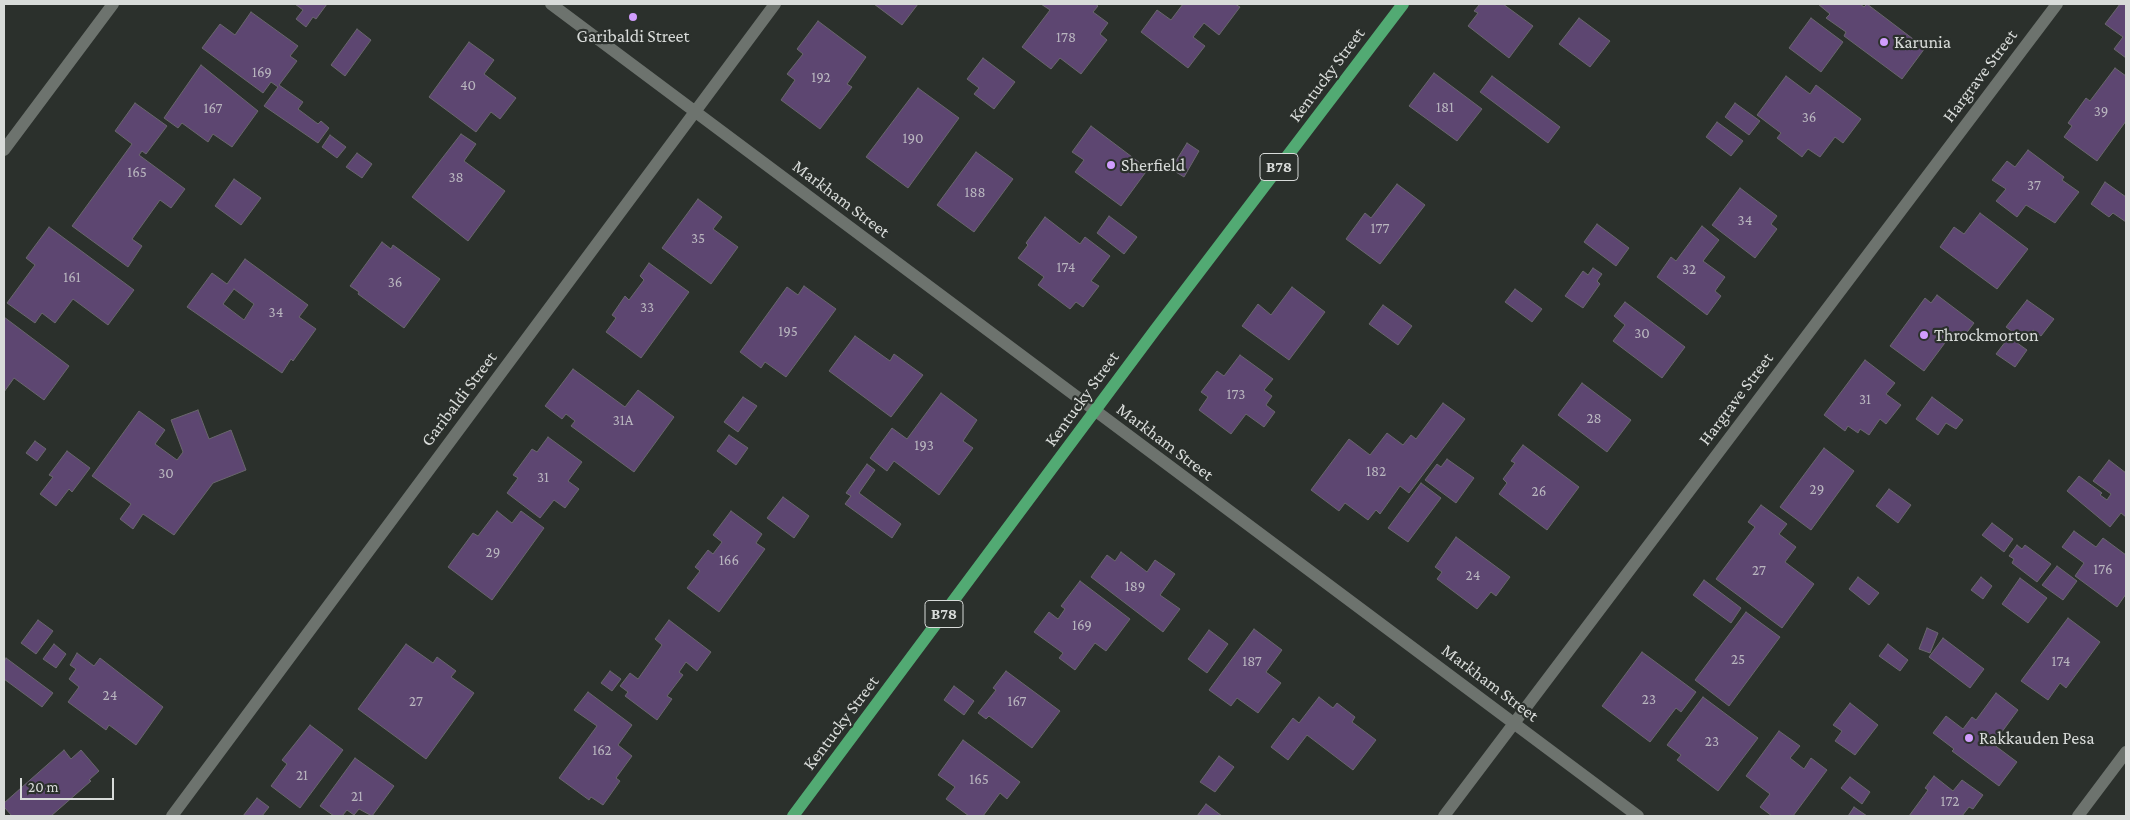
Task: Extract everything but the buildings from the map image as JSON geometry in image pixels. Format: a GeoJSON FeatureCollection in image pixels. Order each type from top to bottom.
{"type":"FeatureCollection","features":[{"type":"Feature","properties":{"kind":"main road","name":"Kentucky Street"},"geometry":{"type":"LineString","coordinates":[[793,816],[1403,4]]}},
{"type":"Feature","properties":{"kind":"street"},"geometry":{"type":"LineString","coordinates":[[4,150],[113,4]]}},
{"type":"Feature","properties":{"kind":"street","name":"Markham Street"},"geometry":{"type":"LineString","coordinates":[[552,4],[1095,412],[1638,816]]}},
{"type":"Feature","properties":{"kind":"street","name":"Garibaldi Street"},"geometry":{"type":"LineString","coordinates":[[172,816],[775,4]]}},
{"type":"Feature","properties":{"kind":"street","name":"Hargrave Street"},"geometry":{"type":"LineString","coordinates":[[1444,816],[2056,4]]}},
{"type":"Feature","properties":{"kind":"street"},"geometry":{"type":"LineString","coordinates":[[2078,816],[2126,752]]}},
{"type":"Feature","properties":{"kind":"place","name":"Garibaldi Street"},"geometry":{"type":"Point","coordinates":[633,17]}},
{"type":"Feature","properties":{"kind":"place","name":"Karunia"},"geometry":{"type":"Point","coordinates":[1884,42]}},
{"type":"Feature","properties":{"kind":"place","name":"Sherfield"},"geometry":{"type":"Point","coordinates":[1111,165]}},
{"type":"Feature","properties":{"kind":"place","name":"Throckmorton"},"geometry":{"type":"Point","coordinates":[1924,335]}},
{"type":"Feature","properties":{"kind":"place","name":"Rakkauden Pesa"},"geometry":{"type":"Point","coordinates":[1969,738]}}]}
